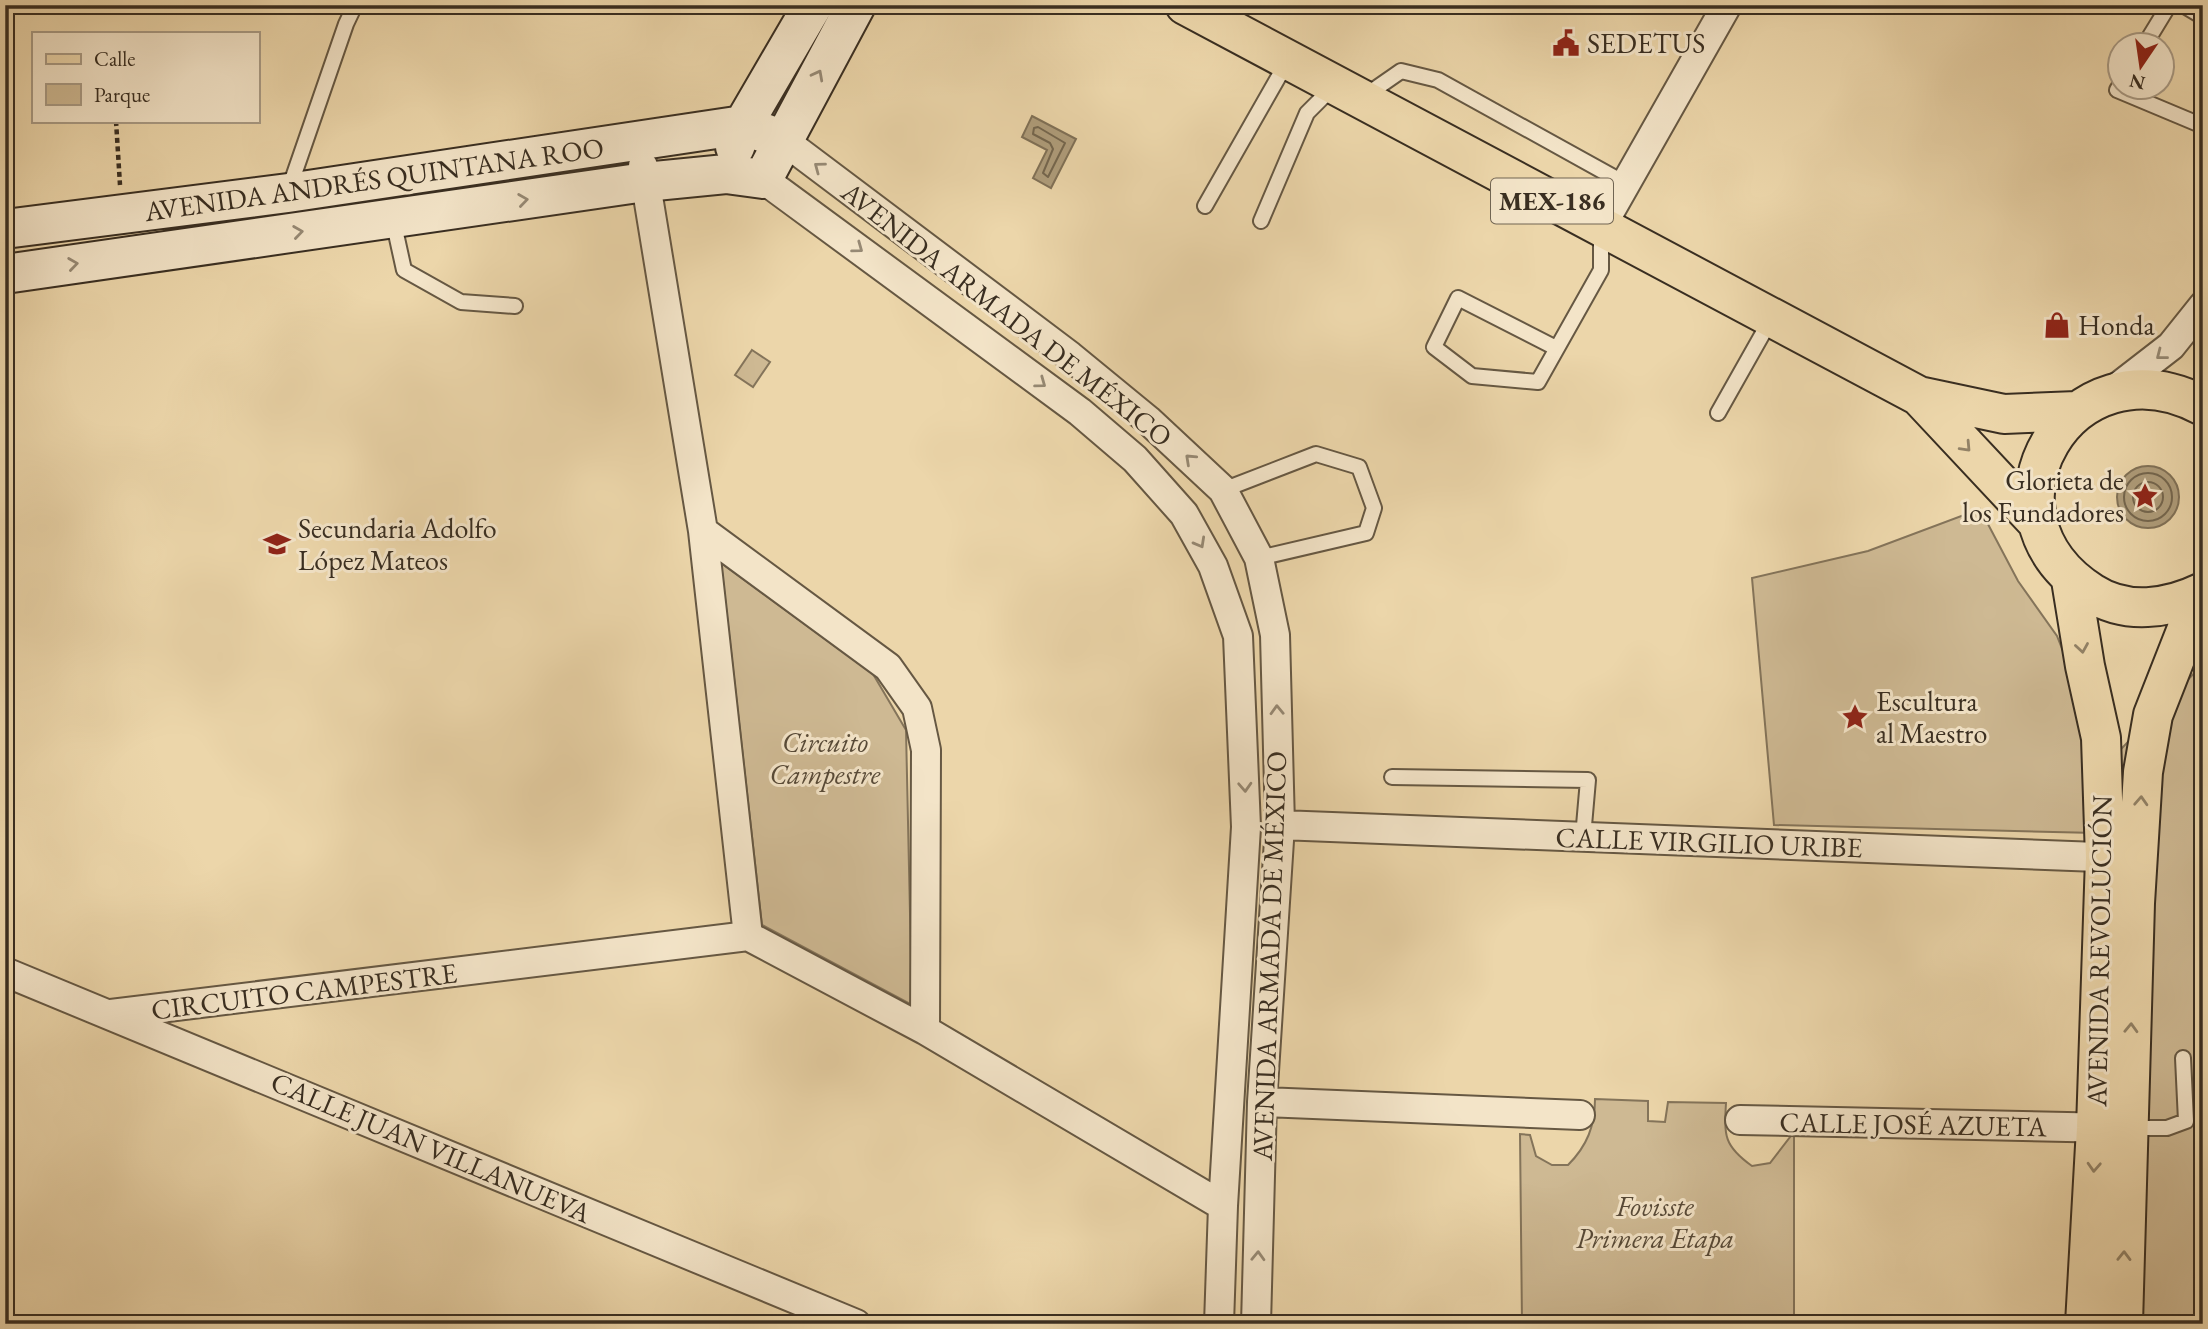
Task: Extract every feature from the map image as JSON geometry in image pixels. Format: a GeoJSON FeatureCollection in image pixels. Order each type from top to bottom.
{"type":"FeatureCollection","features":[{"type":"Feature","properties":{"kind":"main road"},"geometry":{"type":"LineString","coordinates":[[726,174],[743,125],[813,5]]}},
{"type":"Feature","properties":{"kind":"main road"},"geometry":{"type":"LineString","coordinates":[[763,179],[856,5]]}},
{"type":"Feature","properties":{"kind":"main road","name":"MEX-186"},"geometry":{"type":"LineString","coordinates":[[1185,5],[1919,397],[2004,414],[2093,403]]}},
{"type":"Feature","properties":{"kind":"main road","name":"AVENIDA ANDRÉS QUINTANA ROO"},"geometry":{"type":"LineString","coordinates":[[15,224],[288,193],[743,125]]}},
{"type":"Feature","properties":{"kind":"main road","name":"AVENIDA ARMADA DE MÉXICO"},"geometry":{"type":"LineString","coordinates":[[743,125],[783,140]]}},
{"type":"Feature","properties":{"kind":"main road","name":"AVENIDA ANDRÉS QUINTANA ROO"},"geometry":{"type":"LineString","coordinates":[[5,274],[645,182],[726,174],[763,179]]}},
{"type":"Feature","properties":{"kind":"main road"},"geometry":{"type":"LineString","coordinates":[[2202,593],[2169,606],[2134,608],[2100,599],[2071,580],[2049,554],[2037,522],[2034,491],[2041,461],[2055,434],[2093,403],[2145,388],[2181,395],[2203,406]]}},
{"type":"Feature","properties":{"kind":"main road","name":"MEX-186"},"geometry":{"type":"LineString","coordinates":[[1919,397],[2037,522]]}},
{"type":"Feature","properties":{"kind":"main road","name":"AVENIDA REVOLUCIÓN"},"geometry":{"type":"LineString","coordinates":[[2071,580],[2121,858],[2112,1128],[2123,1324]]}},
{"type":"Feature","properties":{"kind":"main road","name":"AVENIDA REVOLUCIÓN"},"geometry":{"type":"LineString","coordinates":[[2121,858],[2143,772],[2153,715],[2202,593]]}},
{"type":"Feature","properties":{"kind":"main road"},"geometry":{"type":"LineString","coordinates":[[2153,715],[2196,662],[2203,659]]}},
{"type":"Feature","properties":{"kind":"main road","name":"AVENIDA REVOLUCIÓN"},"geometry":{"type":"LineString","coordinates":[[2085,1324],[2112,1128]]}},
{"type":"Feature","properties":{"kind":"street"},"geometry":{"type":"LineString","coordinates":[[1601,227],[1727,5]]}},
{"type":"Feature","properties":{"kind":"street","name":"AVENIDA ARMADA DE MÉXICO"},"geometry":{"type":"LineString","coordinates":[[783,140],[1070,356],[1148,420],[1223,490],[1259,558],[1275,635],[1280,825],[1262,1102],[1256,1324]]}},
{"type":"Feature","properties":{"kind":"street"},"geometry":{"type":"LineString","coordinates":[[641,142],[645,182],[703,531],[748,936],[925,1030],[1223,1206]]}},
{"type":"Feature","properties":{"kind":"street","name":"AVENIDA ARMADA DE MÉXICO"},"geometry":{"type":"LineString","coordinates":[[763,179],[1080,412],[1126,451],[1184,514],[1213,566],[1238,636],[1246,827],[1223,1206],[1219,1324]]}},
{"type":"Feature","properties":{"kind":"street"},"geometry":{"type":"LineString","coordinates":[[2093,403],[2171,346],[2203,306]]}},
{"type":"Feature","properties":{"kind":"street"},"geometry":{"type":"LineString","coordinates":[[703,531],[888,667],[917,708],[926,750],[925,1030]]}},
{"type":"Feature","properties":{"kind":"street","name":"CALLE VIRGILIO URIBE"},"geometry":{"type":"LineString","coordinates":[[1280,825],[2121,858]]}},
{"type":"Feature","properties":{"kind":"street","name":"CIRCUITO CAMPESTRE"},"geometry":{"type":"LineString","coordinates":[[111,1014],[748,936]]}},
{"type":"Feature","properties":{"kind":"street","name":"CALLE JUAN VILLANUEVA"},"geometry":{"type":"LineString","coordinates":[[5,972],[856,1324]]}},
{"type":"Feature","properties":{"kind":"street"},"geometry":{"type":"LineString","coordinates":[[1262,1102],[1580,1115]]}},
{"type":"Feature","properties":{"kind":"street","name":"CALLE JOSÉ AZUETA"},"geometry":{"type":"LineString","coordinates":[[1740,1120],[2112,1128]]}},
{"type":"Feature","properties":{"kind":"lane"},"geometry":{"type":"LineString","coordinates":[[288,193],[355,5]]}},
{"type":"Feature","properties":{"kind":"lane"},"geometry":{"type":"LineString","coordinates":[[2153,32],[2169,5]]}},
{"type":"Feature","properties":{"kind":"lane"},"geometry":{"type":"LineString","coordinates":[[2183,5],[2203,17]]}},
{"type":"Feature","properties":{"kind":"lane"},"geometry":{"type":"LineString","coordinates":[[1205,206],[1288,60]]}},
{"type":"Feature","properties":{"kind":"lane"},"geometry":{"type":"LineString","coordinates":[[1261,221],[1307,113],[1348,92],[1401,71],[1438,80],[1626,184]]}},
{"type":"Feature","properties":{"kind":"lane"},"geometry":{"type":"LineString","coordinates":[[2146,102],[2203,126]]}},
{"type":"Feature","properties":{"kind":"lane"},"geometry":{"type":"LineString","coordinates":[[392,218],[404,270],[461,302],[515,306]]}},
{"type":"Feature","properties":{"kind":"lane"},"geometry":{"type":"LineString","coordinates":[[1556,348],[1458,299],[1434,347],[1472,376],[1538,382],[1601,270],[1601,227]]}},
{"type":"Feature","properties":{"kind":"lane"},"geometry":{"type":"LineString","coordinates":[[1718,413],[1772,318]]}},
{"type":"Feature","properties":{"kind":"lane"},"geometry":{"type":"LineString","coordinates":[[1223,490],[1316,454],[1359,467],[1374,508],[1366,533],[1259,558]]}},
{"type":"Feature","properties":{"kind":"lane"},"geometry":{"type":"LineString","coordinates":[[1392,777],[1588,780],[1583,837]]}},
{"type":"Feature","properties":{"kind":"lane"},"geometry":{"type":"LineString","coordinates":[[2112,1128],[2167,1128],[2186,1121],[2183,1058]]}},
{"type":"Feature","properties":{"kind":"path"},"geometry":{"type":"LineString","coordinates":[[116,122],[123,213]]}},
{"type":"Feature","properties":{"kind":"green space"},"geometry":{"type":"Polygon","coordinates":[[[752,350],[770,362],[753,387],[735,375],[752,350]]]}},
{"type":"Feature","properties":{"kind":"green space"},"geometry":{"type":"Polygon","coordinates":[[[1980,509],[2018,581],[2057,636],[2089,717],[2097,774],[2203,664],[2203,1324],[2085,1324],[2096,833],[1774,825],[1752,578],[1868,551],[1980,509]]]}},
{"type":"Feature","properties":{"kind":"green space","name":"Circuito Campestre"},"geometry":{"type":"Polygon","coordinates":[[[721,563],[873,674],[906,730],[912,1005],[762,925],[721,563]]]}},
{"type":"Feature","properties":{"kind":"green space","name":"Fovisste Primera Etapa"},"geometry":{"type":"Polygon","coordinates":[[[1595,1099],[1648,1101],[1648,1121],[1665,1122],[1668,1102],[1726,1103],[1725,1124],[1728,1139],[1736,1152],[1752,1166],[1770,1163],[1794,1132],[1794,1324],[1522,1324],[1520,1134],[1530,1135],[1536,1156],[1552,1165],[1568,1165],[1589,1135],[1595,1099]]]}},
{"type":"Feature","properties":{"kind":"water"},"geometry":{"type":"Polygon","coordinates":[[[1032,116],[1076,139],[1051,188],[1033,178],[1047,150],[1022,137],[1032,116]]]}},
{"type":"Feature","properties":{"kind":"water"},"geometry":{"type":"Polygon","coordinates":[[[2148,466],[2170,475],[2179,497],[2170,519],[2148,528],[2126,519],[2117,497],[2126,475],[2148,466]]]}},
{"type":"Feature","properties":{"kind":"place","name":"SEDETUS"},"geometry":{"type":"Point","coordinates":[1566,43]}},
{"type":"Feature","properties":{"kind":"place","name":"Honda"},"geometry":{"type":"Point","coordinates":[2057,325]}},
{"type":"Feature","properties":{"kind":"place","name":"Glorieta de los Fundadores"},"geometry":{"type":"Point","coordinates":[2145,496]}},
{"type":"Feature","properties":{"kind":"place","name":"Secundaria Adolfo López Mateos"},"geometry":{"type":"Point","coordinates":[277,544]}},
{"type":"Feature","properties":{"kind":"place","name":"Escultura al Maestro"},"geometry":{"type":"Point","coordinates":[1855,717]}}]}
